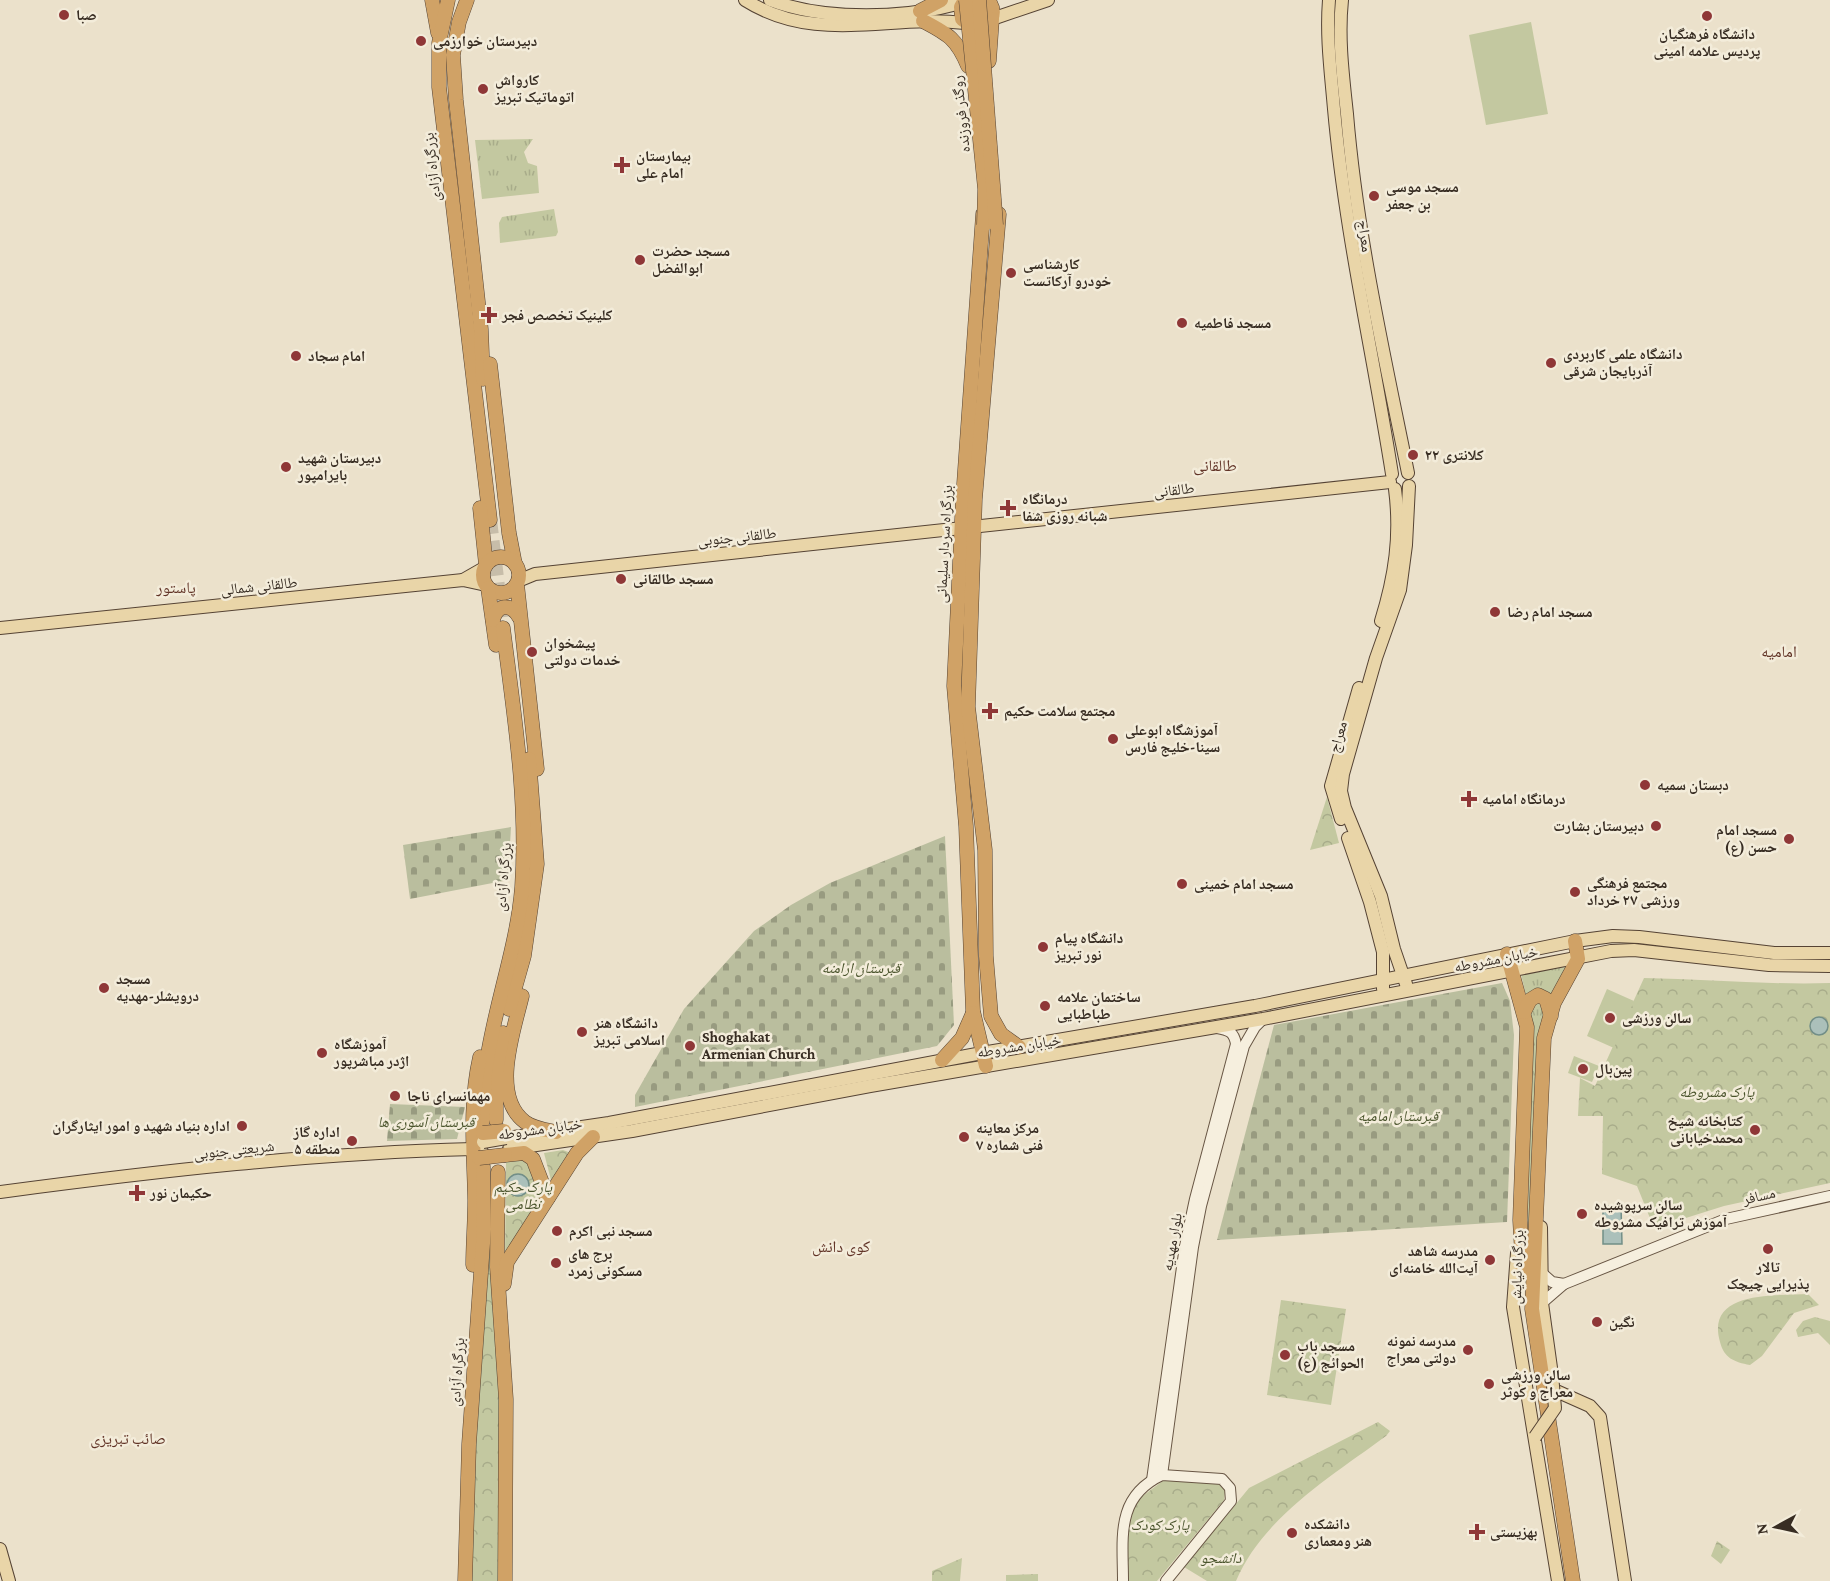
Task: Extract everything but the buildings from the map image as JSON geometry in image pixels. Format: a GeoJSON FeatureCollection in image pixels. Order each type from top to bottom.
{"type":"FeatureCollection","features":[{"type":"Feature","properties":{"kind":"highway"},"geometry":{"type":"LineString","coordinates":[[432,0],[439,43]]}},
{"type":"Feature","properties":{"kind":"highway","name":"بزرگراه آزادی"},"geometry":{"type":"LineString","coordinates":[[449,0],[439,43],[439,87],[466,330],[494,519],[481,329],[453,55],[465,0]]}},
{"type":"Feature","properties":{"kind":"highway"},"geometry":{"type":"LineString","coordinates":[[941,0],[922,16],[960,46],[968,66]]}},
{"type":"Feature","properties":{"kind":"highway","name":"روگذر فروزنده"},"geometry":{"type":"LineString","coordinates":[[979,0],[990,225]]}},
{"type":"Feature","properties":{"kind":"highway","name":"بزرگراه سردار سلیمانی"},"geometry":{"type":"LineString","coordinates":[[988,0],[993,8],[988,49],[999,214],[990,225]]}},
{"type":"Feature","properties":{"kind":"highway","name":"روگذر فروزنده"},"geometry":{"type":"LineString","coordinates":[[964,1],[984,189],[990,225]]}},
{"type":"Feature","properties":{"kind":"highway","name":"بزرگراه سردار سلیمانی"},"geometry":{"type":"LineString","coordinates":[[964,1],[960,13],[965,23],[968,66],[990,225],[966,560],[954,686],[966,826],[973,1011],[984,1060]]}},
{"type":"Feature","properties":{"kind":"highway"},"geometry":{"type":"LineString","coordinates":[[965,23],[980,28],[992,19]]}},
{"type":"Feature","properties":{"kind":"highway","name":"بزرگراه آزادی"},"geometry":{"type":"LineString","coordinates":[[481,329],[490,366],[509,533],[515,564]]}},
{"type":"Feature","properties":{"kind":"highway","name":"بزرگراه آزادی"},"geometry":{"type":"LineString","coordinates":[[466,330],[465,367],[485,566]]}},
{"type":"Feature","properties":{"kind":"highway"},"geometry":{"type":"LineString","coordinates":[[483,536],[494,544],[500,543],[509,533]]}},
{"type":"Feature","properties":{"kind":"highway"},"geometry":{"type":"LineString","coordinates":[[499,557],[515,564],[519,574],[517,583],[508,592],[501,594],[487,587],[483,574],[485,566],[499,557]]}},
{"type":"Feature","properties":{"kind":"highway","name":"بزرگراه سردار سلیمانی"},"geometry":{"type":"LineString","coordinates":[[966,560],[968,707],[985,850],[987,984]]}},
{"type":"Feature","properties":{"kind":"highway","name":"بزرگراه آزادی"},"geometry":{"type":"LineString","coordinates":[[465,1581],[477,1312],[488,1143],[498,1060],[524,956],[537,864],[528,809],[513,769],[507,623],[517,583]]}},
{"type":"Feature","properties":{"kind":"highway","name":"بزرگراه آزادی"},"geometry":{"type":"LineString","coordinates":[[487,587],[507,623],[538,766],[528,809],[522,889],[486,1073],[488,1143]]}},
{"type":"Feature","properties":{"kind":"highway"},"geometry":{"type":"LineString","coordinates":[[1575,941],[1578,959]]}},
{"type":"Feature","properties":{"kind":"highway","name":"بزرگراه نیایش"},"geometry":{"type":"LineString","coordinates":[[1507,954],[1514,971],[1524,1012],[1527,1042],[1520,1220],[1523,1246],[1523,1309],[1566,1581]]}},
{"type":"Feature","properties":{"kind":"highway"},"geometry":{"type":"LineString","coordinates":[[524,956],[524,989],[507,1062],[511,1103],[524,1121],[556,1132]]}},
{"type":"Feature","properties":{"kind":"highway","name":"بزرگراه نیایش"},"geometry":{"type":"LineString","coordinates":[[1573,1581],[1532,1309],[1532,1257],[1537,1209],[1544,1038],[1554,1003],[1578,959]]}},
{"type":"Feature","properties":{"kind":"highway"},"geometry":{"type":"LineString","coordinates":[[972,988],[979,992],[985,989],[987,984]]}},
{"type":"Feature","properties":{"kind":"highway"},"geometry":{"type":"LineString","coordinates":[[987,984],[993,1021],[1001,1034],[1019,1047]]}},
{"type":"Feature","properties":{"kind":"highway"},"geometry":{"type":"LineString","coordinates":[[1524,1012],[1530,1000],[1538,995],[1546,999],[1551,1016]]}},
{"type":"Feature","properties":{"kind":"highway"},"geometry":{"type":"LineString","coordinates":[[942,1060],[962,1038],[973,1011]]}},
{"type":"Feature","properties":{"kind":"highway"},"geometry":{"type":"LineString","coordinates":[[488,1143],[510,1125],[510,1095]]}},
{"type":"Feature","properties":{"kind":"highway"},"geometry":{"type":"LineString","coordinates":[[500,1310],[507,1262],[577,1153],[593,1137]]}},
{"type":"Feature","properties":{"kind":"highway"},"geometry":{"type":"LineString","coordinates":[[488,1143],[527,1154],[533,1159],[548,1198]]}},
{"type":"Feature","properties":{"kind":"highway"},"geometry":{"type":"LineString","coordinates":[[498,1172],[497,1267],[506,1399],[505,1581]]}},
{"type":"Feature","properties":{"kind":"main road"},"geometry":{"type":"LineString","coordinates":[[744,0],[789,19],[821,26],[922,16],[964,1]]}},
{"type":"Feature","properties":{"kind":"main road"},"geometry":{"type":"LineString","coordinates":[[770,0],[821,14],[922,16],[965,23]]}},
{"type":"Feature","properties":{"kind":"main road"},"geometry":{"type":"LineString","coordinates":[[992,19],[1021,4],[1048,0]]}},
{"type":"Feature","properties":{"kind":"main road","name":"معراج"},"geometry":{"type":"LineString","coordinates":[[1329,0],[1327,28],[1337,145],[1355,272],[1374,359],[1393,482],[1398,531],[1391,588],[1331,786],[1334,801],[1388,951],[1404,976],[1408,991]]}},
{"type":"Feature","properties":{"kind":"main road","name":"معراج"},"geometry":{"type":"LineString","coordinates":[[1342,0],[1339,26],[1349,144],[1359,213],[1411,479],[1400,590],[1376,658],[1343,774],[1341,791],[1345,808],[1381,896],[1388,951],[1381,981],[1385,995]]}},
{"type":"Feature","properties":{"kind":"main road"},"geometry":{"type":"LineString","coordinates":[[1408,473],[1402,470],[1393,482],[1404,490],[1409,486]]}},
{"type":"Feature","properties":{"kind":"main road","name":"طالقانی"},"geometry":{"type":"LineString","coordinates":[[968,527],[1393,482]]}},
{"type":"Feature","properties":{"kind":"main road","name":"طالقانی جنوبی"},"geometry":{"type":"LineString","coordinates":[[517,583],[535,574],[968,527]]}},
{"type":"Feature","properties":{"kind":"main road"},"geometry":{"type":"LineString","coordinates":[[463,580],[485,566]]}},
{"type":"Feature","properties":{"kind":"main road","name":"طالقانی شمالی"},"geometry":{"type":"LineString","coordinates":[[0,628],[463,580],[487,587]]}},
{"type":"Feature","properties":{"kind":"main road","name":"خیابان مشروطه"},"geometry":{"type":"LineString","coordinates":[[488,1143],[593,1137],[963,1070],[1019,1047],[1070,1040],[1329,992],[1575,941],[1613,936],[1639,937],[1774,953],[1830,953]]}},
{"type":"Feature","properties":{"kind":"main road","name":"خیابان مشروطه"},"geometry":{"type":"LineString","coordinates":[[488,1143],[942,1060],[961,1057],[984,1060],[1263,1019],[1611,951],[1634,950],[1769,965],[1830,966]]}},
{"type":"Feature","properties":{"kind":"main road"},"geometry":{"type":"LineString","coordinates":[[1329,992],[1332,1006]]}},
{"type":"Feature","properties":{"kind":"main road","name":"بلوار مهدیه"},"geometry":{"type":"LineString","coordinates":[[1189,1246],[1244,1046],[1255,1027],[1263,1019]]}},
{"type":"Feature","properties":{"kind":"main road","name":"بلوار مهدیه"},"geometry":{"type":"LineString","coordinates":[[1157,1478],[1195,1199],[1236,1044],[1235,1036],[1229,1030],[1214,1027]]}},
{"type":"Feature","properties":{"kind":"main road"},"geometry":{"type":"LineString","coordinates":[[961,1057],[967,1063],[963,1070]]}},
{"type":"Feature","properties":{"kind":"main road","name":"شریعتی جنوبی"},"geometry":{"type":"LineString","coordinates":[[0,1192],[337,1154],[488,1143]]}},
{"type":"Feature","properties":{"kind":"main road","name":"مسافر"},"geometry":{"type":"LineString","coordinates":[[1542,1303],[1564,1284],[1726,1219],[1830,1196]]}},
{"type":"Feature","properties":{"kind":"main road"},"geometry":{"type":"LineString","coordinates":[[1535,1437],[1555,1408],[1542,1303],[1541,1231],[1537,1209]]}},
{"type":"Feature","properties":{"kind":"main road","name":"بزرگراه نیایش"},"geometry":{"type":"LineString","coordinates":[[1520,1220],[1513,1308],[1558,1581]]}},
{"type":"Feature","properties":{"kind":"main road"},"geometry":{"type":"LineString","coordinates":[[1543,1274],[1552,1282],[1564,1284]]}},
{"type":"Feature","properties":{"kind":"main road"},"geometry":{"type":"LineString","coordinates":[[1554,1390],[1590,1406],[1600,1417],[1626,1581]]}},
{"type":"Feature","properties":{"kind":"main road"},"geometry":{"type":"LineString","coordinates":[[1123,1581],[1126,1510],[1135,1496],[1157,1478],[1222,1479],[1227,1482],[1231,1501],[1166,1581]]}},
{"type":"Feature","properties":{"kind":"main road"},"geometry":{"type":"LineString","coordinates":[[0,1549],[9,1581]]}},
{"type":"Feature","properties":{"kind":"green space"},"geometry":{"type":"Polygon","coordinates":[[[1531,22],[1548,114],[1486,125],[1469,35],[1531,22]]]}},
{"type":"Feature","properties":{"kind":"green space"},"geometry":{"type":"Polygon","coordinates":[[[533,139],[524,152],[528,163],[537,166],[539,193],[482,199],[475,140],[533,139]]]}},
{"type":"Feature","properties":{"kind":"green space"},"geometry":{"type":"Polygon","coordinates":[[[554,209],[558,232],[556,236],[500,243],[499,223],[502,217],[554,209]]]}},
{"type":"Feature","properties":{"kind":"green space"},"geometry":{"type":"Polygon","coordinates":[[[1327,797],[1339,843],[1310,850],[1327,797]]]}},
{"type":"Feature","properties":{"kind":"green space"},"geometry":{"type":"Polygon","coordinates":[[[511,827],[508,880],[410,899],[403,845],[511,827]]]}},
{"type":"Feature","properties":{"kind":"green space","name":"قبرستان ارامنه"},"geometry":{"type":"Polygon","coordinates":[[[945,836],[954,1025],[937,1046],[635,1107],[635,1095],[684,1009],[754,931],[791,905],[830,883],[945,836]]]}},
{"type":"Feature","properties":{"kind":"green space"},"geometry":{"type":"Polygon","coordinates":[[[1567,966],[1547,1003],[1532,1214],[1527,1243],[1533,1026],[1521,974],[1567,966]]]}},
{"type":"Feature","properties":{"kind":"green space","name":"پارک مشروطه"},"geometry":{"type":"Polygon","coordinates":[[[1644,978],[1830,983],[1830,1183],[1724,1206],[1654,1228],[1637,1186],[1602,1174],[1603,1116],[1578,1116],[1580,1078],[1595,1086],[1644,978]]]}},
{"type":"Feature","properties":{"kind":"green space","name":"قبرستان امامیه"},"geometry":{"type":"Polygon","coordinates":[[[1502,983],[1510,1001],[1514,1035],[1507,1222],[1217,1240],[1274,1025],[1502,983]]]}},
{"type":"Feature","properties":{"kind":"green space","name":"سالن ورزشی"},"geometry":{"type":"Polygon","coordinates":[[[1607,989],[1634,1001],[1614,1048],[1587,1036],[1607,989]]]}},
{"type":"Feature","properties":{"kind":"green space","name":"پین‌بال"},"geometry":{"type":"Polygon","coordinates":[[[1574,1056],[1599,1066],[1592,1082],[1568,1073],[1574,1056]]]}},
{"type":"Feature","properties":{"kind":"green space","name":"قبرستان آسوری ها"},"geometry":{"type":"Polygon","coordinates":[[[390,1104],[465,1107],[457,1139],[387,1141],[390,1104]]]}},
{"type":"Feature","properties":{"kind":"green space"},"geometry":{"type":"Polygon","coordinates":[[[563,1150],[571,1153],[552,1184],[544,1153],[563,1150]]]}},
{"type":"Feature","properties":{"kind":"green space","name":"پارک حکیم نظامی"},"geometry":{"type":"Polygon","coordinates":[[[531,1158],[543,1194],[505,1257],[506,1161],[531,1158]]]}},
{"type":"Feature","properties":{"kind":"green space"},"geometry":{"type":"Polygon","coordinates":[[[490,1217],[502,1401],[500,1581],[471,1581],[480,1325],[490,1217]]]}},
{"type":"Feature","properties":{"kind":"green space"},"geometry":{"type":"Polygon","coordinates":[[[1808,1294],[1819,1305],[1794,1313],[1762,1356],[1750,1365],[1735,1361],[1724,1352],[1718,1325],[1723,1313],[1733,1304],[1762,1296],[1808,1294]]]}},
{"type":"Feature","properties":{"kind":"green space"},"geometry":{"type":"Polygon","coordinates":[[[1281,1300],[1346,1309],[1331,1405],[1267,1395],[1281,1300]]]}},
{"type":"Feature","properties":{"kind":"green space"},"geometry":{"type":"Polygon","coordinates":[[[1815,1317],[1830,1321],[1830,1345],[1818,1333],[1798,1337],[1796,1330],[1803,1321],[1815,1317]]]}},
{"type":"Feature","properties":{"kind":"green space","name":"دانشجو"},"geometry":{"type":"Polygon","coordinates":[[[1378,1422],[1390,1431],[1386,1436],[1322,1483],[1281,1518],[1248,1558],[1236,1581],[1207,1581],[1184,1567],[1249,1488],[1378,1422]]]}},
{"type":"Feature","properties":{"kind":"green space","name":"پارک کودک"},"geometry":{"type":"Polygon","coordinates":[[[1194,1479],[1222,1484],[1225,1491],[1224,1500],[1157,1581],[1127,1581],[1127,1523],[1136,1501],[1164,1480],[1194,1479]]]}},
{"type":"Feature","properties":{"kind":"green space"},"geometry":{"type":"Polygon","coordinates":[[[1717,1541],[1730,1550],[1721,1564],[1711,1556],[1717,1541]]]}},
{"type":"Feature","properties":{"kind":"green space"},"geometry":{"type":"Polygon","coordinates":[[[962,1558],[960,1581],[932,1581],[932,1571],[962,1558]]]}},
{"type":"Feature","properties":{"kind":"green space"},"geometry":{"type":"Polygon","coordinates":[[[1038,1574],[1038,1581],[1006,1581],[1006,1575],[1038,1574]]]}},
{"type":"Feature","properties":{"kind":"water"},"geometry":{"type":"Polygon","coordinates":[[[1819,1017],[1825,1020],[1828,1026],[1825,1032],[1819,1035],[1813,1032],[1810,1026],[1813,1020],[1819,1017]]]}},
{"type":"Feature","properties":{"kind":"water"},"geometry":{"type":"Polygon","coordinates":[[[518,1174],[526,1177],[529,1185],[526,1193],[518,1196],[510,1193],[507,1185],[510,1177],[518,1174]]]}},
{"type":"Feature","properties":{"kind":"water"},"geometry":{"type":"Polygon","coordinates":[[[1603,1206],[1621,1206],[1622,1244],[1603,1244],[1603,1206]]]}},
{"type":"Feature","properties":{"kind":"tunnel"},"geometry":{"type":"LineString","coordinates":[[490,520],[503,628]]}},
{"type":"Feature","properties":{"kind":"place","name":"صبا"},"geometry":{"type":"Point","coordinates":[64,15]}},
{"type":"Feature","properties":{"kind":"place","name":"دانشگاه فرهنگیان پردیس علامه امینی"},"geometry":{"type":"Point","coordinates":[1707,16]}},
{"type":"Feature","properties":{"kind":"place","name":"دبیرستان خوارزمی"},"geometry":{"type":"Point","coordinates":[421,41]}},
{"type":"Feature","properties":{"kind":"place","name":"کارواش اتوماتیک تبریز"},"geometry":{"type":"Point","coordinates":[483,89]}},
{"type":"Feature","properties":{"kind":"place","name":"بیمارستان امام علی"},"geometry":{"type":"Point","coordinates":[622,165]}},
{"type":"Feature","properties":{"kind":"place","name":"مسجد موسی بن جعفر"},"geometry":{"type":"Point","coordinates":[1374,196]}},
{"type":"Feature","properties":{"kind":"place","name":"مسجد حضرت ابوالفضل"},"geometry":{"type":"Point","coordinates":[640,260]}},
{"type":"Feature","properties":{"kind":"place","name":"کارشناسی خودرو آرکاتست"},"geometry":{"type":"Point","coordinates":[1011,273]}},
{"type":"Feature","properties":{"kind":"place","name":"کلینیک تخصص فجر"},"geometry":{"type":"Point","coordinates":[489,315]}},
{"type":"Feature","properties":{"kind":"place","name":"مسجد فاطمیه"},"geometry":{"type":"Point","coordinates":[1182,323]}},
{"type":"Feature","properties":{"kind":"place","name":"امام سجاد"},"geometry":{"type":"Point","coordinates":[296,356]}},
{"type":"Feature","properties":{"kind":"place","name":"دانشگاه علمی کاربردی آذربایجان شرقی"},"geometry":{"type":"Point","coordinates":[1551,363]}},
{"type":"Feature","properties":{"kind":"place","name":"کلانتری ٢٢"},"geometry":{"type":"Point","coordinates":[1413,455]}},
{"type":"Feature","properties":{"kind":"place","name":"دبیرستان شهید بایرامپور"},"geometry":{"type":"Point","coordinates":[286,467]}},
{"type":"Feature","properties":{"kind":"place","name":"درمانگاه شبانه روزی شفا"},"geometry":{"type":"Point","coordinates":[1008,508]}},
{"type":"Feature","properties":{"kind":"place","name":"مسجد طالقانی"},"geometry":{"type":"Point","coordinates":[621,579]}},
{"type":"Feature","properties":{"kind":"place","name":"مسجد امام رضا"},"geometry":{"type":"Point","coordinates":[1495,612]}},
{"type":"Feature","properties":{"kind":"place","name":"پیشخوان خدمات دولتی"},"geometry":{"type":"Point","coordinates":[532,652]}},
{"type":"Feature","properties":{"kind":"place","name":"مجتمع سلامت حکیم"},"geometry":{"type":"Point","coordinates":[990,711]}},
{"type":"Feature","properties":{"kind":"place","name":"آموزشگاه ابوعلی سینا-خلیج فارس"},"geometry":{"type":"Point","coordinates":[1113,739]}},
{"type":"Feature","properties":{"kind":"place","name":"دبستان سمیه"},"geometry":{"type":"Point","coordinates":[1645,785]}},
{"type":"Feature","properties":{"kind":"place","name":"درمانگاه امامیه"},"geometry":{"type":"Point","coordinates":[1469,799]}},
{"type":"Feature","properties":{"kind":"place","name":"دبیرستان بشارت"},"geometry":{"type":"Point","coordinates":[1656,826]}},
{"type":"Feature","properties":{"kind":"place","name":"مسجد امام حسن (ع)"},"geometry":{"type":"Point","coordinates":[1789,839]}},
{"type":"Feature","properties":{"kind":"place","name":"مسجد امام خمینی"},"geometry":{"type":"Point","coordinates":[1182,884]}},
{"type":"Feature","properties":{"kind":"place","name":"مجتمع فرهنگی ورزشی ۲۷ خرداد"},"geometry":{"type":"Point","coordinates":[1575,892]}},
{"type":"Feature","properties":{"kind":"place","name":"دانشگاه پیام نور تبریز"},"geometry":{"type":"Point","coordinates":[1043,947]}},
{"type":"Feature","properties":{"kind":"place","name":"مسجد درویشلر-مهدیه"},"geometry":{"type":"Point","coordinates":[104,988]}},
{"type":"Feature","properties":{"kind":"place","name":"ساختمان علامه طباطبایی"},"geometry":{"type":"Point","coordinates":[1045,1006]}},
{"type":"Feature","properties":{"kind":"place","name":"سالن ورزشی"},"geometry":{"type":"Point","coordinates":[1610,1018]}},
{"type":"Feature","properties":{"kind":"place","name":"دانشگاه هنر اسلامی تبریز"},"geometry":{"type":"Point","coordinates":[582,1032]}},
{"type":"Feature","properties":{"kind":"place","name":"Shoghakat Armenian Church"},"geometry":{"type":"Point","coordinates":[690,1046]}},
{"type":"Feature","properties":{"kind":"place","name":"آموزشگاه اژدر مباشرپور"},"geometry":{"type":"Point","coordinates":[322,1053]}},
{"type":"Feature","properties":{"kind":"place","name":"پین‌بال"},"geometry":{"type":"Point","coordinates":[1583,1069]}},
{"type":"Feature","properties":{"kind":"place","name":"مهمانسرای ناجا"},"geometry":{"type":"Point","coordinates":[395,1096]}},
{"type":"Feature","properties":{"kind":"place","name":"اداره بنیاد شهید و امور ایثارگران"},"geometry":{"type":"Point","coordinates":[242,1126]}},
{"type":"Feature","properties":{"kind":"place","name":"کتابخانه شیخ محمدخیابانی"},"geometry":{"type":"Point","coordinates":[1755,1130]}},
{"type":"Feature","properties":{"kind":"place","name":"مرکز معاینه فنی شماره ۷"},"geometry":{"type":"Point","coordinates":[964,1137]}},
{"type":"Feature","properties":{"kind":"place","name":"اداره گاز منطقه ۵"},"geometry":{"type":"Point","coordinates":[352,1141]}},
{"type":"Feature","properties":{"kind":"place","name":"حکیمان نور"},"geometry":{"type":"Point","coordinates":[137,1193]}},
{"type":"Feature","properties":{"kind":"place","name":"سالن سرپوشیده آموزش ترافیک مشروطه"},"geometry":{"type":"Point","coordinates":[1582,1214]}},
{"type":"Feature","properties":{"kind":"place","name":"مسجد نبی اکرم"},"geometry":{"type":"Point","coordinates":[557,1231]}},
{"type":"Feature","properties":{"kind":"place","name":"تالار پذیرایی چیچک"},"geometry":{"type":"Point","coordinates":[1768,1249]}},
{"type":"Feature","properties":{"kind":"place","name":"مدرسه شاهد آیت‌الله خامنه‌ای"},"geometry":{"type":"Point","coordinates":[1490,1260]}},
{"type":"Feature","properties":{"kind":"place","name":"برج های مسکونی زمرد"},"geometry":{"type":"Point","coordinates":[556,1263]}},
{"type":"Feature","properties":{"kind":"place","name":"نگین"},"geometry":{"type":"Point","coordinates":[1597,1322]}},
{"type":"Feature","properties":{"kind":"place","name":"مدرسه نمونه دولتی معراج"},"geometry":{"type":"Point","coordinates":[1468,1350]}},
{"type":"Feature","properties":{"kind":"place","name":"مسجد باب الحوائج (ع)"},"geometry":{"type":"Point","coordinates":[1285,1355]}},
{"type":"Feature","properties":{"kind":"place","name":"سالن ورزشی معراج و کوثر"},"geometry":{"type":"Point","coordinates":[1489,1384]}},
{"type":"Feature","properties":{"kind":"place","name":"بهزیستی"},"geometry":{"type":"Point","coordinates":[1477,1532]}},
{"type":"Feature","properties":{"kind":"place","name":"دانشکده هنر ومعماری"},"geometry":{"type":"Point","coordinates":[1292,1533]}},
{"type":"Feature","properties":{"kind":"district","name":"طالقانی"},"geometry":{"type":"Point","coordinates":[1215,465]}},
{"type":"Feature","properties":{"kind":"district","name":"پاستور"},"geometry":{"type":"Point","coordinates":[176,587]}},
{"type":"Feature","properties":{"kind":"district","name":"امامیه"},"geometry":{"type":"Point","coordinates":[1779,651]}},
{"type":"Feature","properties":{"kind":"district","name":"کوی دانش"},"geometry":{"type":"Point","coordinates":[841,1246]}},
{"type":"Feature","properties":{"kind":"district","name":"صائب تبریزی"},"geometry":{"type":"Point","coordinates":[128,1438]}}]}
